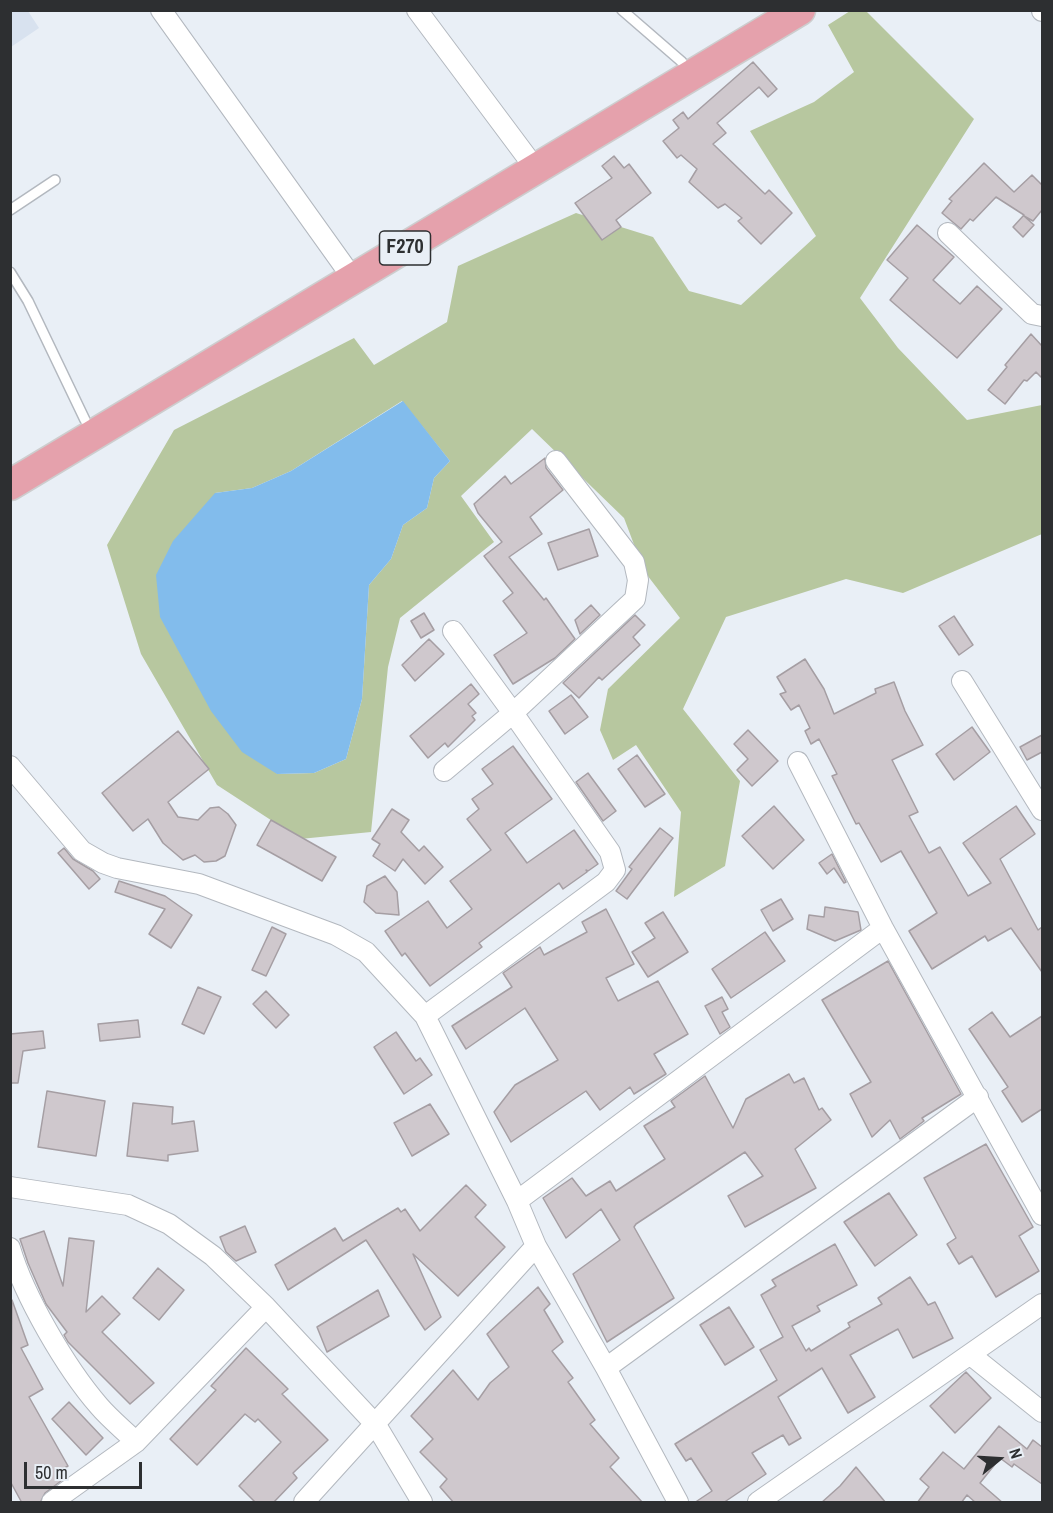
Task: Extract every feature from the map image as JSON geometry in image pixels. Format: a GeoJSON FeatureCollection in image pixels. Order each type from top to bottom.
{"type":"FeatureCollection","features":[{"type":"Feature","properties":{"kind":"main road","name":"F270"},"geometry":{"type":"LineString","coordinates":[[10,464],[344,266],[765,10]]}},
{"type":"Feature","properties":{"kind":"main road","name":"F270"},"geometry":{"type":"LineString","coordinates":[[10,485],[800,10]]}},
{"type":"Feature","properties":{"kind":"street"},"geometry":{"type":"LineString","coordinates":[[160,10],[344,266]]}},
{"type":"Feature","properties":{"kind":"street"},"geometry":{"type":"LineString","coordinates":[[417,10],[526,156]]}},
{"type":"Feature","properties":{"kind":"street"},"geometry":{"type":"LineString","coordinates":[[948,233],[1032,315],[1042,316]]}},
{"type":"Feature","properties":{"kind":"street"},"geometry":{"type":"LineString","coordinates":[[444,771],[513,713],[634,599],[638,580],[634,562],[556,460]]}},
{"type":"Feature","properties":{"kind":"street"},"geometry":{"type":"LineString","coordinates":[[425,1016],[606,882],[615,870],[610,852],[453,631]]}},
{"type":"Feature","properties":{"kind":"street"},"geometry":{"type":"LineString","coordinates":[[962,681],[1042,810]]}},
{"type":"Feature","properties":{"kind":"street"},"geometry":{"type":"LineString","coordinates":[[798,762],[884,928],[1042,1215]]}},
{"type":"Feature","properties":{"kind":"street"},"geometry":{"type":"LineString","coordinates":[[10,766],[82,851],[103,863],[117,867],[199,884],[336,935],[366,952],[425,1016],[517,1201],[536,1246],[606,1368],[678,1503]]}},
{"type":"Feature","properties":{"kind":"street"},"geometry":{"type":"LineString","coordinates":[[517,1201],[884,928]]}},
{"type":"Feature","properties":{"kind":"street"},"geometry":{"type":"LineString","coordinates":[[606,1368],[978,1097]]}},
{"type":"Feature","properties":{"kind":"street"},"geometry":{"type":"LineString","coordinates":[[10,1187],[128,1204],[169,1224],[213,1256],[266,1307],[376,1425],[422,1503]]}},
{"type":"Feature","properties":{"kind":"street"},"geometry":{"type":"LineString","coordinates":[[304,1503],[536,1246]]}},
{"type":"Feature","properties":{"kind":"street"},"geometry":{"type":"LineString","coordinates":[[10,1248],[37,1312],[66,1360],[98,1405],[136,1442]]}},
{"type":"Feature","properties":{"kind":"street"},"geometry":{"type":"LineString","coordinates":[[758,1503],[972,1356],[1042,1304]]}},
{"type":"Feature","properties":{"kind":"street"},"geometry":{"type":"LineString","coordinates":[[52,1503],[136,1442],[266,1307]]}},
{"type":"Feature","properties":{"kind":"street"},"geometry":{"type":"LineString","coordinates":[[972,1356],[1042,1412]]}},
{"type":"Feature","properties":{"kind":"lane"},"geometry":{"type":"LineString","coordinates":[[622,10],[682,62]]}},
{"type":"Feature","properties":{"kind":"lane"},"geometry":{"type":"LineString","coordinates":[[10,210],[55,180]]}},
{"type":"Feature","properties":{"kind":"lane"},"geometry":{"type":"LineString","coordinates":[[10,272],[28,301],[85,420]]}},
{"type":"Feature","properties":{"kind":"shaded area"},"geometry":{"type":"Polygon","coordinates":[[[11,10],[28,11],[39,28],[11,47],[11,10]]]}},
{"type":"Feature","properties":{"kind":"green space"},"geometry":{"type":"Polygon","coordinates":[[[850,11],[866,11],[974,119],[860,298],[898,348],[967,420],[1042,405],[1042,534],[903,593],[846,579],[726,617],[683,709],[740,781],[725,866],[674,897],[681,812],[636,745],[613,760],[600,730],[608,689],[680,618],[644,571],[624,518],[532,429],[461,496],[494,542],[400,618],[388,667],[371,832],[300,839],[217,785],[141,654],[107,545],[174,430],[354,338],[374,365],[447,322],[458,266],[576,213],[653,237],[689,291],[741,305],[816,236],[750,131],[814,102],[854,72],[828,25],[850,11]],[[402,401],[291,471],[252,488],[215,493],[277,774],[314,773],[346,759],[362,699],[369,585],[391,559],[403,525],[427,508],[434,478],[450,461],[402,401]]]}},
{"type":"Feature","properties":{"kind":"water"},"geometry":{"type":"Polygon","coordinates":[[[403,401],[450,461],[434,478],[427,508],[403,525],[391,559],[369,585],[362,699],[346,759],[314,773],[277,774],[242,752],[211,711],[160,617],[156,575],[173,541],[215,493],[252,488],[291,471],[403,401]]]}},
{"type":"Feature","properties":{"kind":"building"},"geometry":{"type":"Polygon","coordinates":[[[753,62],[777,89],[768,97],[759,87],[717,123],[726,133],[713,144],[765,194],[769,190],[792,213],[761,244],[738,221],[742,218],[725,204],[718,208],[689,182],[697,169],[681,155],[677,158],[663,141],[679,128],[673,120],[683,112],[688,119],[753,62]]]}},
{"type":"Feature","properties":{"kind":"building"},"geometry":{"type":"Polygon","coordinates":[[[614,156],[624,168],[629,164],[651,193],[616,220],[621,227],[602,240],[575,203],[612,178],[602,166],[614,156]]]}},
{"type":"Feature","properties":{"kind":"building"},"geometry":{"type":"Polygon","coordinates":[[[984,163],[1014,192],[1032,175],[1042,185],[1042,210],[1033,221],[1024,216],[1034,225],[1023,237],[1013,227],[1024,215],[996,197],[973,221],[970,219],[961,229],[942,213],[952,201],[949,199],[984,163]]]}},
{"type":"Feature","properties":{"kind":"building"},"geometry":{"type":"Polygon","coordinates":[[[917,225],[954,257],[933,280],[960,304],[977,286],[1002,309],[957,358],[890,300],[908,278],[887,260],[917,225]]]}},
{"type":"Feature","properties":{"kind":"building"},"geometry":{"type":"Polygon","coordinates":[[[1031,334],[1042,346],[1042,378],[1036,372],[1027,381],[1024,380],[1005,404],[988,390],[1031,334]]]}},
{"type":"Feature","properties":{"kind":"building"},"geometry":{"type":"Polygon","coordinates":[[[545,458],[546,468],[563,490],[530,517],[542,534],[509,557],[544,600],[546,598],[575,639],[555,658],[513,684],[494,655],[527,633],[503,601],[513,593],[484,556],[502,542],[478,513],[474,504],[505,476],[511,484],[545,458]]]}},
{"type":"Feature","properties":{"kind":"building"},"geometry":{"type":"Polygon","coordinates":[[[589,529],[598,556],[558,570],[548,543],[589,529]]]}},
{"type":"Feature","properties":{"kind":"building"},"geometry":{"type":"Polygon","coordinates":[[[591,605],[600,615],[580,634],[575,620],[591,605]]]}},
{"type":"Feature","properties":{"kind":"building"},"geometry":{"type":"Polygon","coordinates":[[[424,613],[434,630],[421,638],[411,621],[424,613]]]}},
{"type":"Feature","properties":{"kind":"building"},"geometry":{"type":"Polygon","coordinates":[[[635,615],[645,625],[633,637],[640,645],[602,680],[599,677],[579,698],[563,683],[635,615]]]}},
{"type":"Feature","properties":{"kind":"building"},"geometry":{"type":"Polygon","coordinates":[[[954,616],[973,645],[959,655],[939,626],[954,616]]]}},
{"type":"Feature","properties":{"kind":"building"},"geometry":{"type":"Polygon","coordinates":[[[429,639],[444,654],[415,681],[402,665],[429,639]]]}},
{"type":"Feature","properties":{"kind":"building"},"geometry":{"type":"Polygon","coordinates":[[[805,659],[824,689],[834,714],[876,693],[875,689],[894,682],[905,711],[923,745],[892,760],[918,812],[909,816],[929,853],[940,847],[968,896],[991,883],[963,843],[1016,806],[1035,834],[1000,859],[1038,930],[1042,927],[1042,972],[1011,928],[988,941],[985,936],[932,969],[909,931],[937,913],[901,851],[881,862],[859,823],[856,824],[832,776],[837,774],[819,739],[811,744],[805,731],[810,728],[799,705],[791,710],[780,694],[786,692],[777,677],[805,659]]]}},
{"type":"Feature","properties":{"kind":"building"},"geometry":{"type":"Polygon","coordinates":[[[471,684],[479,694],[468,704],[476,713],[472,716],[475,720],[448,747],[445,743],[428,758],[410,736],[471,684]]]}},
{"type":"Feature","properties":{"kind":"building"},"geometry":{"type":"Polygon","coordinates":[[[571,695],[588,717],[565,734],[549,711],[571,695]]]}},
{"type":"Feature","properties":{"kind":"building"},"geometry":{"type":"Polygon","coordinates":[[[972,727],[990,752],[954,780],[936,754],[972,727]]]}},
{"type":"Feature","properties":{"kind":"building"},"geometry":{"type":"Polygon","coordinates":[[[748,730],[778,761],[752,786],[737,770],[748,759],[734,744],[748,730]]]}},
{"type":"Feature","properties":{"kind":"building"},"geometry":{"type":"Polygon","coordinates":[[[178,731],[209,769],[168,802],[178,817],[198,820],[210,808],[219,807],[228,814],[236,825],[225,856],[216,861],[204,862],[195,855],[183,860],[163,843],[148,819],[133,831],[102,793],[178,731]]]}},
{"type":"Feature","properties":{"kind":"building"},"geometry":{"type":"Polygon","coordinates":[[[1042,735],[1042,752],[1027,760],[1020,747],[1042,735]]]}},
{"type":"Feature","properties":{"kind":"building"},"geometry":{"type":"Polygon","coordinates":[[[513,746],[552,799],[505,833],[527,863],[574,830],[598,864],[586,870],[587,872],[563,889],[559,883],[479,943],[482,947],[430,986],[405,953],[402,956],[385,931],[428,901],[447,928],[472,909],[450,881],[491,850],[467,819],[479,809],[472,799],[493,784],[482,769],[513,746]]]}},
{"type":"Feature","properties":{"kind":"building"},"geometry":{"type":"Polygon","coordinates":[[[637,755],[665,794],[645,807],[618,769],[637,755]]]}},
{"type":"Feature","properties":{"kind":"building"},"geometry":{"type":"Polygon","coordinates":[[[588,773],[616,811],[603,821],[576,782],[588,773]]]}},
{"type":"Feature","properties":{"kind":"building"},"geometry":{"type":"Polygon","coordinates":[[[774,806],[804,840],[773,869],[742,836],[774,806]]]}},
{"type":"Feature","properties":{"kind":"building"},"geometry":{"type":"Polygon","coordinates":[[[392,809],[409,820],[401,832],[419,851],[424,846],[443,867],[425,884],[403,859],[395,871],[373,856],[380,844],[372,839],[392,809]]]}},
{"type":"Feature","properties":{"kind":"building"},"geometry":{"type":"Polygon","coordinates":[[[271,820],[336,857],[322,881],[257,845],[271,820]]]}},
{"type":"Feature","properties":{"kind":"building"},"geometry":{"type":"Polygon","coordinates":[[[660,828],[673,838],[627,899],[616,891],[632,869],[629,867],[660,828]]]}},
{"type":"Feature","properties":{"kind":"building"},"geometry":{"type":"Polygon","coordinates":[[[64,848],[73,859],[93,871],[100,879],[89,889],[58,853],[64,848]]]}},
{"type":"Feature","properties":{"kind":"building"},"geometry":{"type":"Polygon","coordinates":[[[832,854],[846,882],[844,883],[834,868],[827,874],[819,863],[832,854]]]}},
{"type":"Feature","properties":{"kind":"building"},"geometry":{"type":"Polygon","coordinates":[[[385,876],[397,892],[399,915],[376,913],[364,902],[367,886],[385,876]]]}},
{"type":"Feature","properties":{"kind":"building"},"geometry":{"type":"Polygon","coordinates":[[[119,881],[165,896],[192,915],[171,948],[149,934],[165,909],[115,892],[119,881]]]}},
{"type":"Feature","properties":{"kind":"building"},"geometry":{"type":"Polygon","coordinates":[[[781,899],[793,919],[773,931],[761,910],[781,899]]]}},
{"type":"Feature","properties":{"kind":"building"},"geometry":{"type":"Polygon","coordinates":[[[825,907],[858,912],[861,930],[835,941],[807,929],[809,915],[824,917],[825,907]]]}},
{"type":"Feature","properties":{"kind":"building"},"geometry":{"type":"Polygon","coordinates":[[[606,909],[634,964],[606,978],[618,1001],[658,981],[688,1034],[654,1054],[666,1074],[634,1094],[630,1087],[600,1110],[586,1091],[511,1142],[494,1112],[515,1085],[558,1060],[525,1008],[466,1049],[452,1026],[512,987],[503,973],[540,947],[544,955],[587,932],[582,922],[606,909]]]}},
{"type":"Feature","properties":{"kind":"building"},"geometry":{"type":"Polygon","coordinates":[[[663,912],[688,952],[648,977],[632,952],[655,938],[645,923],[663,912]]]}},
{"type":"Feature","properties":{"kind":"building"},"geometry":{"type":"Polygon","coordinates":[[[272,927],[286,934],[266,976],[252,970],[272,927]]]}},
{"type":"Feature","properties":{"kind":"building"},"geometry":{"type":"Polygon","coordinates":[[[765,932],[785,961],[731,998],[712,969],[765,932]]]}},
{"type":"Feature","properties":{"kind":"building"},"geometry":{"type":"Polygon","coordinates":[[[888,961],[961,1094],[922,1118],[924,1121],[900,1139],[890,1120],[872,1137],[850,1094],[871,1082],[822,1000],[888,961]]]}},
{"type":"Feature","properties":{"kind":"building"},"geometry":{"type":"Polygon","coordinates":[[[198,987],[221,997],[204,1034],[182,1024],[198,987]]]}},
{"type":"Feature","properties":{"kind":"building"},"geometry":{"type":"Polygon","coordinates":[[[266,991],[289,1015],[276,1028],[253,1004],[266,991]]]}},
{"type":"Feature","properties":{"kind":"building"},"geometry":{"type":"Polygon","coordinates":[[[722,997],[728,1009],[722,1012],[730,1027],[720,1034],[705,1006],[722,997]]]}},
{"type":"Feature","properties":{"kind":"building"},"geometry":{"type":"Polygon","coordinates":[[[992,1012],[1010,1037],[1042,1016],[1042,1109],[1022,1122],[1002,1091],[1008,1087],[969,1029],[992,1012]]]}},
{"type":"Feature","properties":{"kind":"building"},"geometry":{"type":"Polygon","coordinates":[[[138,1020],[140,1037],[100,1041],[98,1024],[138,1020]]]}},
{"type":"Feature","properties":{"kind":"building"},"geometry":{"type":"Polygon","coordinates":[[[43,1031],[45,1048],[23,1051],[18,1083],[10,1083],[10,1034],[43,1031]]]}},
{"type":"Feature","properties":{"kind":"building"},"geometry":{"type":"Polygon","coordinates":[[[396,1032],[416,1061],[420,1058],[432,1075],[404,1094],[374,1047],[396,1032]]]}},
{"type":"Feature","properties":{"kind":"building"},"geometry":{"type":"Polygon","coordinates":[[[789,1074],[794,1083],[804,1078],[819,1110],[822,1108],[831,1120],[795,1149],[816,1188],[745,1227],[728,1196],[763,1176],[745,1152],[636,1224],[634,1227],[674,1298],[607,1342],[573,1274],[620,1240],[601,1209],[566,1238],[543,1198],[572,1178],[586,1196],[610,1181],[616,1191],[665,1159],[644,1126],[675,1107],[671,1101],[705,1076],[733,1128],[746,1099],[789,1074]]]}},
{"type":"Feature","properties":{"kind":"building"},"geometry":{"type":"Polygon","coordinates":[[[47,1091],[105,1101],[96,1156],[38,1147],[47,1091]]]}},
{"type":"Feature","properties":{"kind":"building"},"geometry":{"type":"Polygon","coordinates":[[[133,1103],[173,1107],[172,1124],[194,1121],[198,1151],[168,1155],[168,1161],[127,1156],[133,1103]]]}},
{"type":"Feature","properties":{"kind":"building"},"geometry":{"type":"Polygon","coordinates":[[[430,1104],[449,1134],[412,1156],[394,1123],[430,1104]]]}},
{"type":"Feature","properties":{"kind":"building"},"geometry":{"type":"Polygon","coordinates":[[[986,1144],[1033,1227],[1019,1236],[1039,1271],[996,1297],[972,1256],[959,1264],[947,1244],[956,1238],[924,1178],[986,1144]]]}},
{"type":"Feature","properties":{"kind":"building"},"geometry":{"type":"Polygon","coordinates":[[[466,1185],[486,1205],[475,1217],[505,1247],[458,1296],[413,1254],[441,1317],[425,1330],[366,1240],[288,1290],[275,1265],[335,1228],[343,1241],[398,1208],[401,1212],[405,1209],[420,1231],[466,1185]]]}},
{"type":"Feature","properties":{"kind":"building"},"geometry":{"type":"Polygon","coordinates":[[[889,1193],[917,1235],[875,1266],[844,1222],[889,1193]]]}},
{"type":"Feature","properties":{"kind":"building"},"geometry":{"type":"Polygon","coordinates":[[[245,1226],[256,1252],[236,1261],[226,1252],[220,1237],[245,1226]]]}},
{"type":"Feature","properties":{"kind":"building"},"geometry":{"type":"Polygon","coordinates":[[[44,1231],[63,1286],[69,1238],[94,1241],[86,1312],[102,1296],[120,1314],[102,1332],[154,1383],[130,1404],[68,1342],[64,1335],[67,1332],[46,1304],[20,1239],[44,1231]]]}},
{"type":"Feature","properties":{"kind":"building"},"geometry":{"type":"Polygon","coordinates":[[[835,1244],[857,1285],[817,1306],[820,1311],[792,1326],[806,1351],[809,1348],[811,1351],[850,1327],[848,1323],[882,1304],[878,1298],[910,1277],[928,1305],[935,1302],[953,1338],[913,1358],[898,1329],[850,1355],[875,1397],[848,1413],[822,1368],[778,1397],[801,1438],[789,1445],[783,1435],[752,1453],[766,1474],[723,1503],[694,1503],[712,1491],[691,1458],[686,1461],[675,1444],[777,1380],[760,1350],[783,1337],[761,1295],[776,1286],[772,1280],[835,1244]]]}},
{"type":"Feature","properties":{"kind":"building"},"geometry":{"type":"Polygon","coordinates":[[[158,1268],[184,1290],[159,1320],[133,1298],[158,1268]]]}},
{"type":"Feature","properties":{"kind":"building"},"geometry":{"type":"Polygon","coordinates":[[[538,1287],[550,1304],[544,1310],[563,1342],[552,1351],[573,1378],[568,1382],[595,1420],[590,1424],[619,1458],[610,1467],[643,1503],[454,1503],[440,1487],[447,1479],[420,1452],[433,1439],[411,1416],[453,1370],[478,1400],[490,1383],[509,1367],[487,1334],[538,1287]]]}},
{"type":"Feature","properties":{"kind":"building"},"geometry":{"type":"Polygon","coordinates":[[[378,1290],[389,1316],[327,1352],[317,1327],[378,1290]]]}},
{"type":"Feature","properties":{"kind":"building"},"geometry":{"type":"Polygon","coordinates":[[[12,1300],[28,1345],[21,1348],[43,1389],[29,1397],[68,1466],[61,1470],[65,1478],[45,1493],[40,1503],[22,1503],[10,1481],[12,1300]]]}},
{"type":"Feature","properties":{"kind":"building"},"geometry":{"type":"Polygon","coordinates":[[[729,1307],[754,1347],[725,1365],[700,1325],[729,1307]]]}},
{"type":"Feature","properties":{"kind":"building"},"geometry":{"type":"Polygon","coordinates":[[[246,1348],[288,1389],[282,1394],[328,1440],[293,1473],[297,1478],[273,1503],[256,1503],[239,1486],[281,1442],[258,1419],[255,1422],[245,1414],[197,1465],[170,1439],[216,1390],[211,1386],[246,1348]]]}},
{"type":"Feature","properties":{"kind":"building"},"geometry":{"type":"Polygon","coordinates":[[[966,1372],[991,1398],[955,1433],[930,1406],[966,1372]]]}},
{"type":"Feature","properties":{"kind":"building"},"geometry":{"type":"Polygon","coordinates":[[[69,1402],[103,1438],[86,1455],[52,1419],[69,1402]]]}},
{"type":"Feature","properties":{"kind":"building"},"geometry":{"type":"Polygon","coordinates":[[[999,1426],[1027,1449],[1033,1440],[1042,1447],[1042,1484],[1014,1464],[1012,1467],[1000,1458],[980,1483],[1003,1503],[976,1503],[967,1495],[961,1503],[917,1503],[929,1487],[920,1479],[943,1452],[964,1469],[999,1426]]]}},
{"type":"Feature","properties":{"kind":"building"},"geometry":{"type":"Polygon","coordinates":[[[856,1467],[886,1503],[821,1503],[840,1486],[856,1467]]]}}]}
